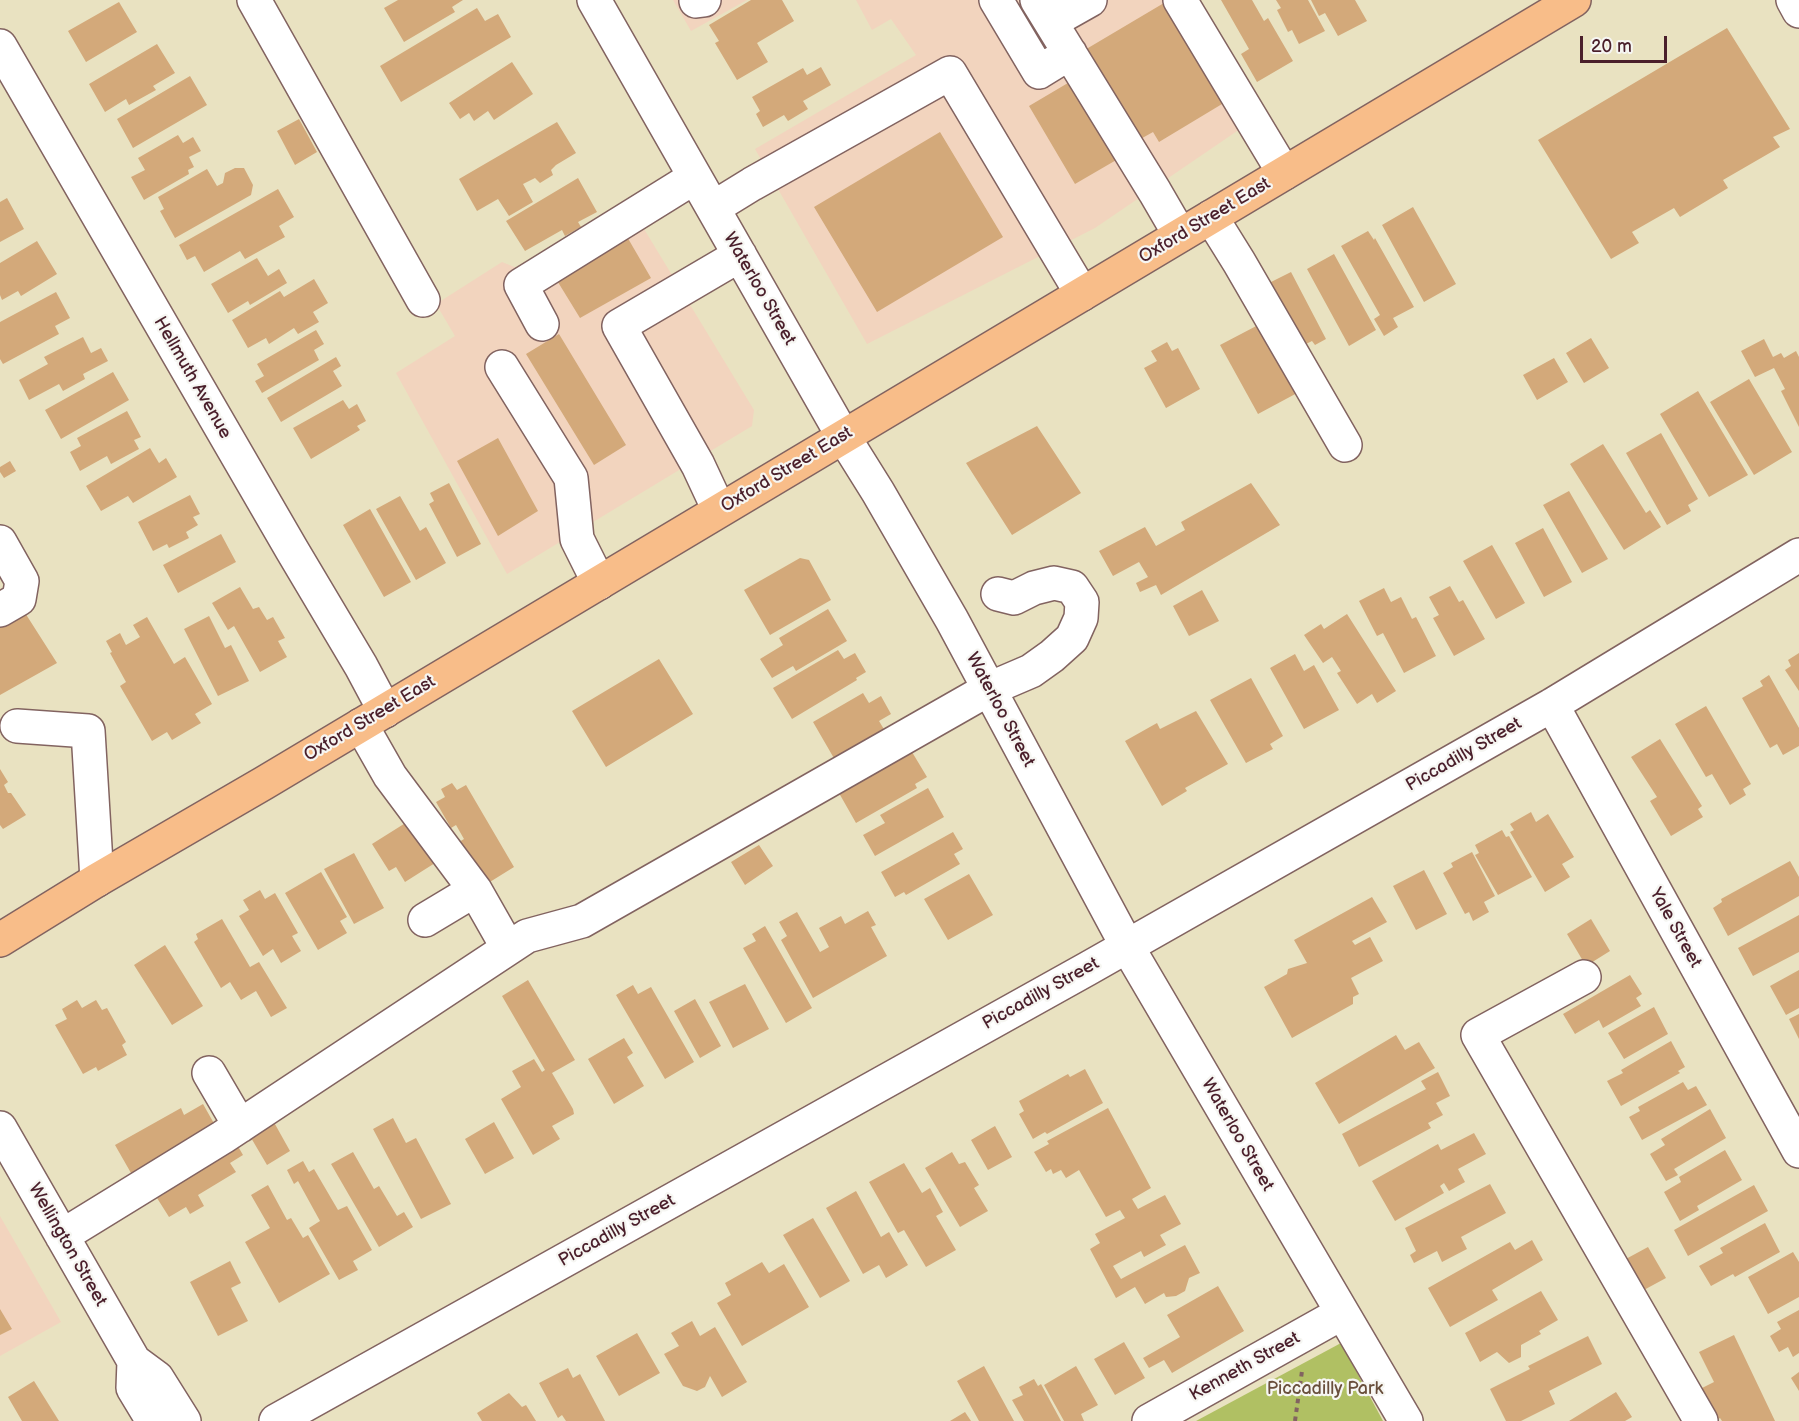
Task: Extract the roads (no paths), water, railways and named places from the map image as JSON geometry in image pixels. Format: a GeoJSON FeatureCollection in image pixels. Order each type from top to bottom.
{"type":"FeatureCollection","features":[{"type":"Feature","properties":{"kind":"main road","name":"Oxford Street East"},"geometry":{"type":"LineString","coordinates":[[0,940],[1574,0]]}},
{"type":"Feature","properties":{"kind":"street"},"geometry":{"type":"LineString","coordinates":[[254,0],[423,300]]}},
{"type":"Feature","properties":{"kind":"street","name":"Waterloo Street"},"geometry":{"type":"LineString","coordinates":[[594,0],[843,436],[952,620],[1126,946],[1406,1421]]}},
{"type":"Feature","properties":{"kind":"street"},"geometry":{"type":"LineString","coordinates":[[996,0],[1038,72],[1070,53]]}},
{"type":"Feature","properties":{"kind":"street"},"geometry":{"type":"LineString","coordinates":[[1090,0],[1044,11],[1180,235]]}},
{"type":"Feature","properties":{"kind":"street"},"geometry":{"type":"LineString","coordinates":[[1180,0],[1284,173]]}},
{"type":"Feature","properties":{"kind":"street"},"geometry":{"type":"LineString","coordinates":[[1793,0],[1799,10]]}},
{"type":"Feature","properties":{"kind":"street","name":"Hellmuth Avenue"},"geometry":{"type":"LineString","coordinates":[[0,46],[361,666],[390,776],[475,890],[507,948]]}},
{"type":"Feature","properties":{"kind":"street"},"geometry":{"type":"LineString","coordinates":[[713,208],[950,73],[1082,294]]}},
{"type":"Feature","properties":{"kind":"street"},"geometry":{"type":"LineString","coordinates":[[542,324],[521,285],[695,177]]}},
{"type":"Feature","properties":{"kind":"street"},"geometry":{"type":"LineString","coordinates":[[1211,217],[1346,445]]}},
{"type":"Feature","properties":{"kind":"street"},"geometry":{"type":"LineString","coordinates":[[719,510],[698,465],[619,326],[740,255]]}},
{"type":"Feature","properties":{"kind":"street"},"geometry":{"type":"LineString","coordinates":[[502,367],[571,478],[578,539],[599,583]]}},
{"type":"Feature","properties":{"kind":"street"},"geometry":{"type":"LineString","coordinates":[[0,542],[22,581],[19,599],[0,610]]}},
{"type":"Feature","properties":{"kind":"street","name":"Piccadilly Street"},"geometry":{"type":"LineString","coordinates":[[276,1421],[1552,705],[1799,555]]}},
{"type":"Feature","properties":{"kind":"street"},"geometry":{"type":"LineString","coordinates":[[62,1236],[240,1126],[526,936],[582,921],[989,689],[1031,671],[1072,638],[1081,618],[1082,602],[1072,587],[1054,584],[1034,588],[1014,598],[998,594]]}},
{"type":"Feature","properties":{"kind":"street","name":"Yale Street"},"geometry":{"type":"LineString","coordinates":[[1552,705],[1799,1151]]}},
{"type":"Feature","properties":{"kind":"street"},"geometry":{"type":"LineString","coordinates":[[17,726],[88,731],[97,880]]}},
{"type":"Feature","properties":{"kind":"street"},"geometry":{"type":"LineString","coordinates":[[425,920],[475,890]]}},
{"type":"Feature","properties":{"kind":"street"},"geometry":{"type":"LineString","coordinates":[[1584,977],[1478,1035],[1701,1421]]}},
{"type":"Feature","properties":{"kind":"street"},"geometry":{"type":"LineString","coordinates":[[209,1073],[240,1126]]}},
{"type":"Feature","properties":{"kind":"street","name":"Wellington Street"},"geometry":{"type":"LineString","coordinates":[[0,1128],[134,1362],[157,1378],[184,1421]]}},
{"type":"Feature","properties":{"kind":"street","name":"Kenneth Street"},"geometry":{"type":"LineString","coordinates":[[1149,1421],[1342,1313]]}},
{"type":"Feature","properties":{"kind":"street","name":"Wellington Street"},"geometry":{"type":"LineString","coordinates":[[134,1362],[133,1388],[153,1421]]}},
{"type":"Feature","properties":{"kind":"park label","name":"Piccadilly Park"},"geometry":{"type":"Point","coordinates":[1325,1389]}}]}
